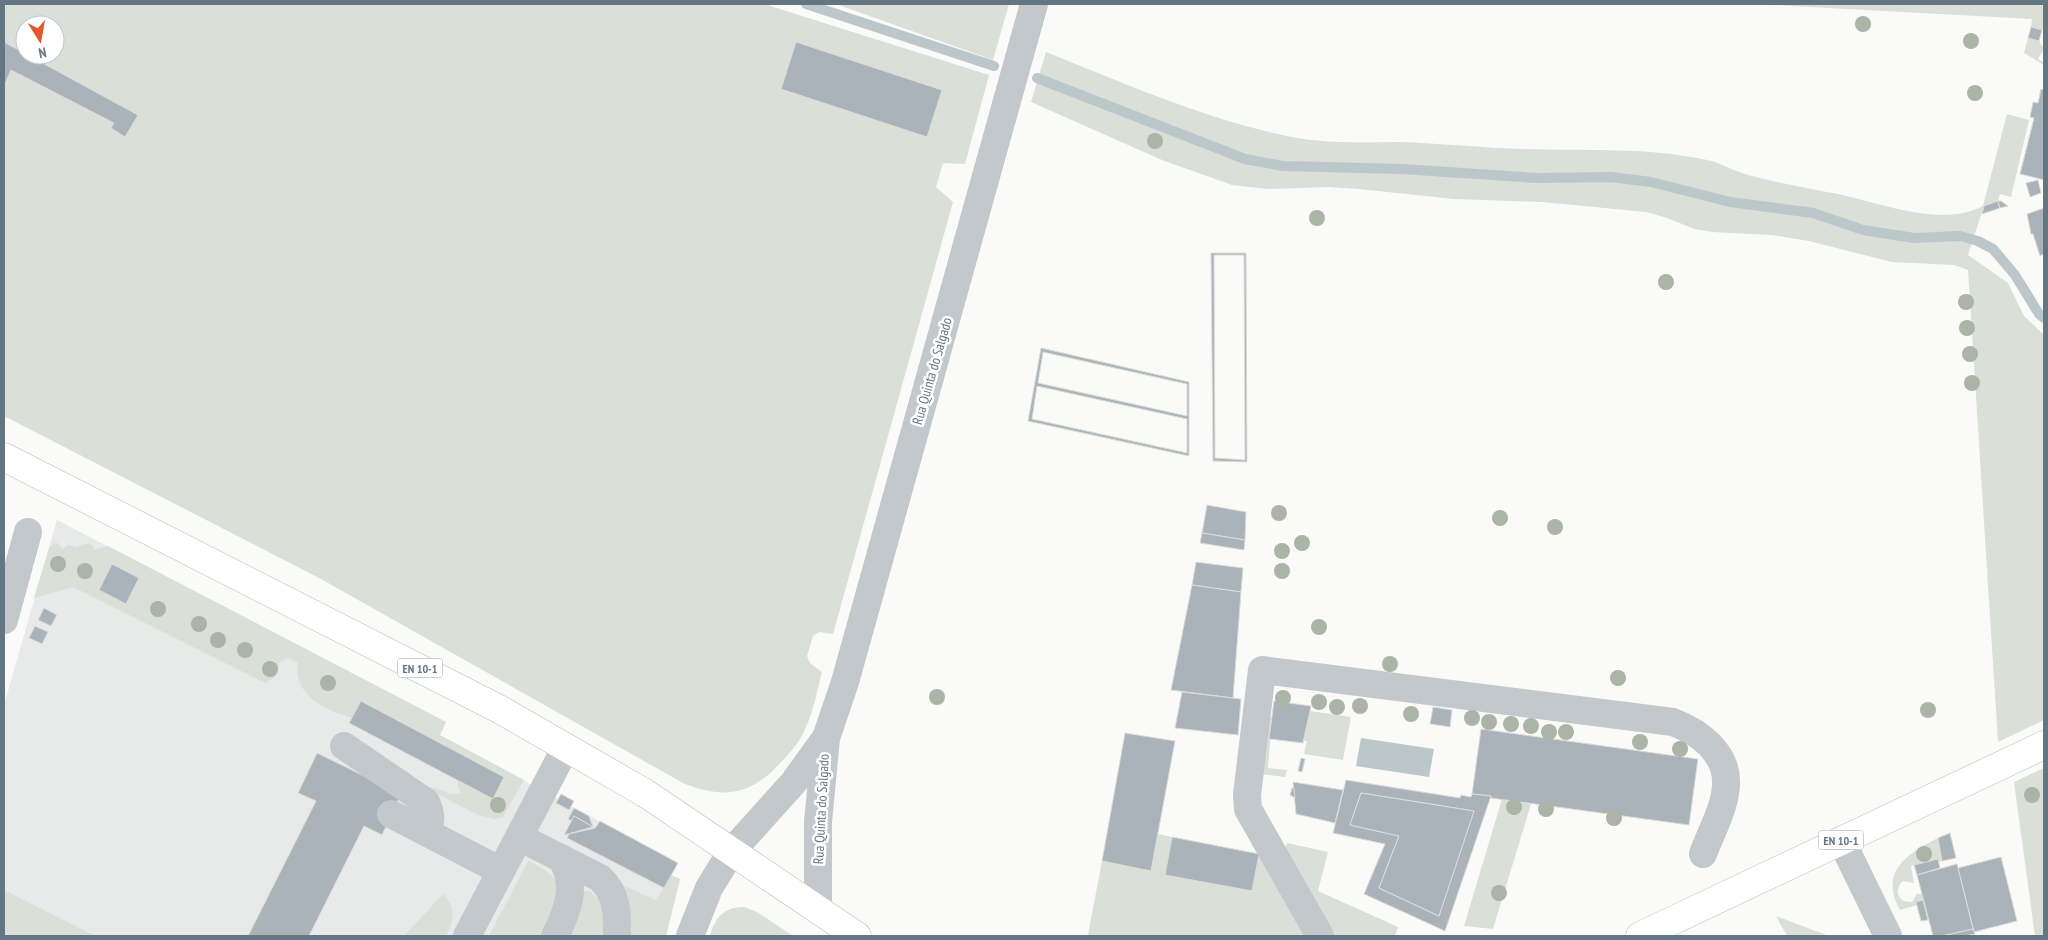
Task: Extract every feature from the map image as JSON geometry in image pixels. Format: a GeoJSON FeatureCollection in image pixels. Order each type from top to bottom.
{"type":"FeatureCollection","features":[{"type":"Feature","properties":{"kind":"main road","name":"EN 10-1"},"geometry":{"type":"LineString","coordinates":[[4,457],[501,710],[645,793],[857,936]]}},
{"type":"Feature","properties":{"kind":"main road","name":"EN 10-1"},"geometry":{"type":"LineString","coordinates":[[1640,936],[2044,745]]}},
{"type":"Feature","properties":{"kind":"street","name":"Rua Quinta do Salgado"},"geometry":{"type":"LineString","coordinates":[[818,910],[818,822],[826,738],[848,673],[1034,4]]}},
{"type":"Feature","properties":{"kind":"street"},"geometry":{"type":"LineString","coordinates":[[4,620],[28,532]]}},
{"type":"Feature","properties":{"kind":"street"},"geometry":{"type":"LineString","coordinates":[[1320,936],[1248,809],[1247,795],[1262,670],[1673,722],[1688,727],[1704,739],[1713,749],[1724,770],[1726,785],[1722,804],[1703,854]]}},
{"type":"Feature","properties":{"kind":"street","name":"Rua Quinta do Salgado"},"geometry":{"type":"LineString","coordinates":[[690,936],[709,888],[731,852],[794,782],[826,738]]}},
{"type":"Feature","properties":{"kind":"street"},"geometry":{"type":"LineString","coordinates":[[344,746],[426,802],[431,812],[431,822],[427,832]]}},
{"type":"Feature","properties":{"kind":"street"},"geometry":{"type":"LineString","coordinates":[[467,936],[566,747]]}},
{"type":"Feature","properties":{"kind":"street"},"geometry":{"type":"LineString","coordinates":[[391,814],[501,871]]}},
{"type":"Feature","properties":{"kind":"street"},"geometry":{"type":"LineString","coordinates":[[519,837],[600,878],[608,885],[616,904],[617,936]]}},
{"type":"Feature","properties":{"kind":"street"},"geometry":{"type":"LineString","coordinates":[[1841,840],[1888,936]]}},
{"type":"Feature","properties":{"kind":"street"},"geometry":{"type":"LineString","coordinates":[[555,936],[566,912],[571,889],[567,868],[561,858]]}},
{"type":"Feature","properties":{"kind":"shaded area"},"geometry":{"type":"Polygon","coordinates":[[[4,4],[764,4],[989,75],[965,164],[943,163],[936,187],[953,202],[833,634],[819,632],[813,636],[807,656],[810,663],[822,672],[811,714],[796,745],[760,781],[737,791],[724,792],[712,792],[683,783],[321,579],[4,416],[4,4]]]}},
{"type":"Feature","properties":{"kind":"shaded area"},"geometry":{"type":"Polygon","coordinates":[[[836,4],[1009,4],[993,60],[836,4]]]}},
{"type":"Feature","properties":{"kind":"shaded area"},"geometry":{"type":"Polygon","coordinates":[[[1753,4],[2044,4],[2044,31],[2031,27],[2032,19],[1753,4]]]}},
{"type":"Feature","properties":{"kind":"shaded area"},"geometry":{"type":"Polygon","coordinates":[[[2028,38],[2039,41],[2044,49],[2038,59],[2044,65],[2024,53],[2028,38]]]}},
{"type":"Feature","properties":{"kind":"shaded area"},"geometry":{"type":"Polygon","coordinates":[[[1046,52],[1198,111],[1260,130],[1292,137],[1331,142],[1430,143],[1508,148],[1661,153],[1707,160],[1759,178],[1838,194],[1911,212],[1931,214],[1949,215],[1967,212],[1983,206],[2007,114],[2029,120],[2011,197],[2000,194],[1998,201],[1984,206],[1968,255],[2008,283],[2024,316],[2044,335],[2044,720],[1998,742],[1968,270],[1954,265],[1892,262],[1809,241],[1772,235],[1712,232],[1695,229],[1646,212],[1542,202],[1454,199],[1359,189],[1328,187],[1267,189],[1232,185],[1162,160],[1031,102],[1046,52]]]}},
{"type":"Feature","properties":{"kind":"shaded area"},"geometry":{"type":"Polygon","coordinates":[[[57,520],[446,722],[440,735],[558,799],[561,794],[574,801],[571,806],[678,863],[671,875],[680,879],[666,936],[4,936],[4,705],[57,520]]]}},
{"type":"Feature","properties":{"kind":"shaded area"},"geometry":{"type":"Polygon","coordinates":[[[56,542],[63,549],[68,545],[76,547],[88,543],[93,546],[94,550],[108,546],[446,722],[440,735],[524,780],[503,817],[495,819],[478,815],[422,786],[436,788],[451,794],[462,793],[458,787],[458,781],[493,799],[504,777],[362,701],[352,718],[322,706],[313,700],[300,684],[298,663],[287,658],[279,662],[276,675],[265,683],[73,587],[34,598],[49,548],[56,542]]]}},
{"type":"Feature","properties":{"kind":"shaded area"},"geometry":{"type":"Polygon","coordinates":[[[1310,711],[1351,717],[1343,760],[1304,754],[1307,741],[1304,741],[1310,711]]]}},
{"type":"Feature","properties":{"kind":"shaded area"},"geometry":{"type":"Polygon","coordinates":[[[1267,717],[1272,718],[1268,768],[1287,770],[1285,777],[1261,774],[1267,717]]]}},
{"type":"Feature","properties":{"kind":"shaded area"},"geometry":{"type":"Polygon","coordinates":[[[1361,738],[1434,749],[1429,777],[1356,766],[1361,738]]]}},
{"type":"Feature","properties":{"kind":"shaded area"},"geometry":{"type":"Polygon","coordinates":[[[2044,768],[2044,936],[2035,936],[2014,782],[2044,768]]]}},
{"type":"Feature","properties":{"kind":"shaded area"},"geometry":{"type":"Polygon","coordinates":[[[1502,799],[1531,804],[1493,929],[1464,926],[1502,799]]]}},
{"type":"Feature","properties":{"kind":"shaded area"},"geometry":{"type":"Polygon","coordinates":[[[1158,834],[1172,837],[1165,875],[1252,891],[1259,854],[1310,936],[1088,935],[1102,861],[1151,871],[1158,834]]]}},
{"type":"Feature","properties":{"kind":"shaded area"},"geometry":{"type":"Polygon","coordinates":[[[1938,838],[1942,861],[1939,862],[1938,859],[1911,866],[1914,883],[1903,881],[1898,889],[1898,894],[1903,901],[1912,902],[1917,894],[1922,894],[1923,900],[1917,902],[1917,905],[1900,910],[1894,896],[1895,874],[1907,858],[1938,838]]]}},
{"type":"Feature","properties":{"kind":"shaded area"},"geometry":{"type":"Polygon","coordinates":[[[1287,843],[1328,852],[1318,891],[1398,927],[1395,936],[1330,936],[1283,854],[1287,843]]]}},
{"type":"Feature","properties":{"kind":"shaded area"},"geometry":{"type":"Polygon","coordinates":[[[528,861],[552,876],[559,892],[554,911],[543,936],[489,936],[528,861]]]}},
{"type":"Feature","properties":{"kind":"shaded area"},"geometry":{"type":"Polygon","coordinates":[[[671,875],[680,879],[666,936],[627,936],[620,884],[656,900],[671,875]]]}},
{"type":"Feature","properties":{"kind":"shaded area"},"geometry":{"type":"Polygon","coordinates":[[[4,890],[95,936],[4,936],[4,890]]]}},
{"type":"Feature","properties":{"kind":"shaded area"},"geometry":{"type":"Polygon","coordinates":[[[584,891],[590,891],[603,904],[606,936],[566,936],[579,896],[584,891]]]}},
{"type":"Feature","properties":{"kind":"shaded area"},"geometry":{"type":"Polygon","coordinates":[[[443,894],[450,904],[453,914],[446,936],[404,936],[443,894]]]}},
{"type":"Feature","properties":{"kind":"shaded area"},"geometry":{"type":"Polygon","coordinates":[[[737,907],[744,907],[757,912],[793,936],[710,936],[721,914],[737,907]]]}},
{"type":"Feature","properties":{"kind":"shaded area"},"geometry":{"type":"Polygon","coordinates":[[[1776,916],[1829,936],[1787,936],[1776,916]]]}},
{"type":"Feature","properties":{"kind":"building"},"geometry":{"type":"Polygon","coordinates":[[[2031,27],[2042,30],[2039,41],[2028,38],[2031,27]]]}},
{"type":"Feature","properties":{"kind":"building"},"geometry":{"type":"Polygon","coordinates":[[[4,42],[15,48],[15,65],[46,65],[138,115],[125,137],[111,128],[114,123],[11,70],[4,86],[4,42]]]}},
{"type":"Feature","properties":{"kind":"building"},"geometry":{"type":"Polygon","coordinates":[[[796,42],[942,90],[927,137],[781,89],[796,42]]]}},
{"type":"Feature","properties":{"kind":"building"},"geometry":{"type":"Polygon","coordinates":[[[2041,89],[2044,90],[2044,180],[2020,174],[2034,118],[2030,117],[2033,102],[2038,103],[2041,89]]]}},
{"type":"Feature","properties":{"kind":"building"},"geometry":{"type":"Polygon","coordinates":[[[2038,180],[2041,193],[2030,197],[2026,183],[2038,180]]]}},
{"type":"Feature","properties":{"kind":"building"},"geometry":{"type":"Polygon","coordinates":[[[1998,201],[2000,208],[1982,214],[1984,206],[1998,201]]]}},
{"type":"Feature","properties":{"kind":"building"},"geometry":{"type":"Polygon","coordinates":[[[1998,201],[2001,201],[2008,206],[2000,208],[1998,201]]]}},
{"type":"Feature","properties":{"kind":"building"},"geometry":{"type":"Polygon","coordinates":[[[2044,208],[2044,254],[2040,256],[2033,234],[2031,234],[2027,214],[2044,208]]]}},
{"type":"Feature","properties":{"kind":"building"},"geometry":{"type":"Polygon","coordinates":[[[1211,253],[1246,253],[1247,462],[1213,461],[1211,253]],[[1214,255],[1215,458],[1245,460],[1244,255],[1214,255]]]}},
{"type":"Feature","properties":{"kind":"building"},"geometry":{"type":"Polygon","coordinates":[[[1041,348],[1189,382],[1189,456],[1028,421],[1041,348]],[[1043,352],[1038,383],[1187,416],[1187,384],[1043,352]],[[1037,386],[1032,419],[1187,453],[1187,419],[1037,386]]]}},
{"type":"Feature","properties":{"kind":"building"},"geometry":{"type":"Polygon","coordinates":[[[1207,505],[1246,512],[1245,540],[1202,533],[1207,505]]]}},
{"type":"Feature","properties":{"kind":"building"},"geometry":{"type":"Polygon","coordinates":[[[1202,533],[1245,540],[1244,550],[1200,543],[1202,533]]]}},
{"type":"Feature","properties":{"kind":"building"},"geometry":{"type":"Polygon","coordinates":[[[1196,562],[1243,568],[1241,592],[1192,585],[1196,562]]]}},
{"type":"Feature","properties":{"kind":"building"},"geometry":{"type":"Polygon","coordinates":[[[112,564],[139,578],[126,604],[99,590],[112,564]]]}},
{"type":"Feature","properties":{"kind":"building"},"geometry":{"type":"Polygon","coordinates":[[[1192,585],[1241,592],[1233,698],[1171,690],[1192,585]]]}},
{"type":"Feature","properties":{"kind":"building"},"geometry":{"type":"Polygon","coordinates":[[[44,608],[57,615],[51,626],[38,620],[44,608]]]}},
{"type":"Feature","properties":{"kind":"building"},"geometry":{"type":"Polygon","coordinates":[[[35,626],[48,632],[42,644],[29,638],[35,626]]]}},
{"type":"Feature","properties":{"kind":"building"},"geometry":{"type":"Polygon","coordinates":[[[1182,692],[1241,699],[1238,735],[1175,728],[1182,692]]]}},
{"type":"Feature","properties":{"kind":"building"},"geometry":{"type":"Polygon","coordinates":[[[361,701],[504,777],[493,799],[349,723],[361,701]]]}},
{"type":"Feature","properties":{"kind":"building"},"geometry":{"type":"Polygon","coordinates":[[[1274,701],[1311,706],[1303,743],[1269,739],[1274,701]]]}},
{"type":"Feature","properties":{"kind":"building"},"geometry":{"type":"Polygon","coordinates":[[[1433,707],[1452,710],[1450,727],[1430,724],[1433,707]]]}},
{"type":"Feature","properties":{"kind":"building"},"geometry":{"type":"Polygon","coordinates":[[[1481,729],[1698,759],[1689,825],[1472,794],[1481,729]]]}},
{"type":"Feature","properties":{"kind":"building"},"geometry":{"type":"Polygon","coordinates":[[[1125,733],[1175,741],[1151,871],[1102,861],[1125,733]]]}},
{"type":"Feature","properties":{"kind":"building"},"geometry":{"type":"Polygon","coordinates":[[[317,753],[401,794],[382,835],[364,826],[309,936],[248,936],[316,801],[298,793],[317,753]]]}},
{"type":"Feature","properties":{"kind":"building"},"geometry":{"type":"Polygon","coordinates":[[[1301,758],[1305,759],[1302,772],[1298,771],[1301,758]]]}},
{"type":"Feature","properties":{"kind":"building"},"geometry":{"type":"Polygon","coordinates":[[[1346,780],[1460,798],[1461,795],[1471,797],[1472,794],[1491,796],[1445,931],[1364,894],[1385,844],[1333,833],[1346,780]],[[1361,793],[1350,825],[1399,836],[1379,888],[1439,916],[1474,811],[1361,793]]]}},
{"type":"Feature","properties":{"kind":"building"},"geometry":{"type":"Polygon","coordinates":[[[1293,782],[1343,790],[1335,823],[1296,814],[1293,782]]]}},
{"type":"Feature","properties":{"kind":"building"},"geometry":{"type":"Polygon","coordinates":[[[1292,788],[1294,788],[1295,798],[1290,795],[1292,788]]]}},
{"type":"Feature","properties":{"kind":"building"},"geometry":{"type":"Polygon","coordinates":[[[1361,793],[1474,811],[1439,916],[1379,888],[1399,836],[1350,825],[1361,793]]]}},
{"type":"Feature","properties":{"kind":"building"},"geometry":{"type":"Polygon","coordinates":[[[561,794],[574,801],[569,810],[556,803],[561,794]]]}},
{"type":"Feature","properties":{"kind":"building"},"geometry":{"type":"Polygon","coordinates":[[[574,808],[589,816],[593,827],[574,816],[572,821],[568,819],[574,808]]]}},
{"type":"Feature","properties":{"kind":"building"},"geometry":{"type":"Polygon","coordinates":[[[574,816],[593,827],[564,835],[574,816]]]}},
{"type":"Feature","properties":{"kind":"building"},"geometry":{"type":"Polygon","coordinates":[[[600,821],[678,863],[664,888],[567,838],[569,834],[595,828],[600,821]]]}},
{"type":"Feature","properties":{"kind":"building"},"geometry":{"type":"Polygon","coordinates":[[[1950,833],[1956,858],[1942,861],[1938,838],[1950,833]]]}},
{"type":"Feature","properties":{"kind":"building"},"geometry":{"type":"Polygon","coordinates":[[[1172,837],[1259,854],[1252,891],[1165,875],[1172,837]]]}},
{"type":"Feature","properties":{"kind":"building"},"geometry":{"type":"Polygon","coordinates":[[[2001,857],[2017,921],[1974,932],[1958,868],[2001,857]]]}},
{"type":"Feature","properties":{"kind":"building"},"geometry":{"type":"Polygon","coordinates":[[[1938,859],[1940,868],[1917,875],[1914,865],[1938,859]]]}},
{"type":"Feature","properties":{"kind":"building"},"geometry":{"type":"Polygon","coordinates":[[[1957,864],[1973,929],[1942,936],[1933,936],[1917,875],[1957,864]]]}},
{"type":"Feature","properties":{"kind":"building"},"geometry":{"type":"Polygon","coordinates":[[[1923,900],[1928,920],[1921,921],[1916,902],[1923,900]]]}},
{"type":"Feature","properties":{"kind":"building"},"geometry":{"type":"Polygon","coordinates":[[[1973,929],[1975,934],[1942,936],[1973,929]]]}},
{"type":"Feature","properties":{"kind":"waterway"},"geometry":{"type":"LineString","coordinates":[[806,4],[994,66]]}},
{"type":"Feature","properties":{"kind":"waterway"},"geometry":{"type":"LineString","coordinates":[[1037,78],[1245,159],[1283,166],[1402,169],[1536,178],[1611,177],[1651,182],[1730,202],[1813,213],[1863,230],[1914,238],[1960,236],[1978,241],[1993,249],[2015,275],[2039,314],[2044,318]]}}]}
